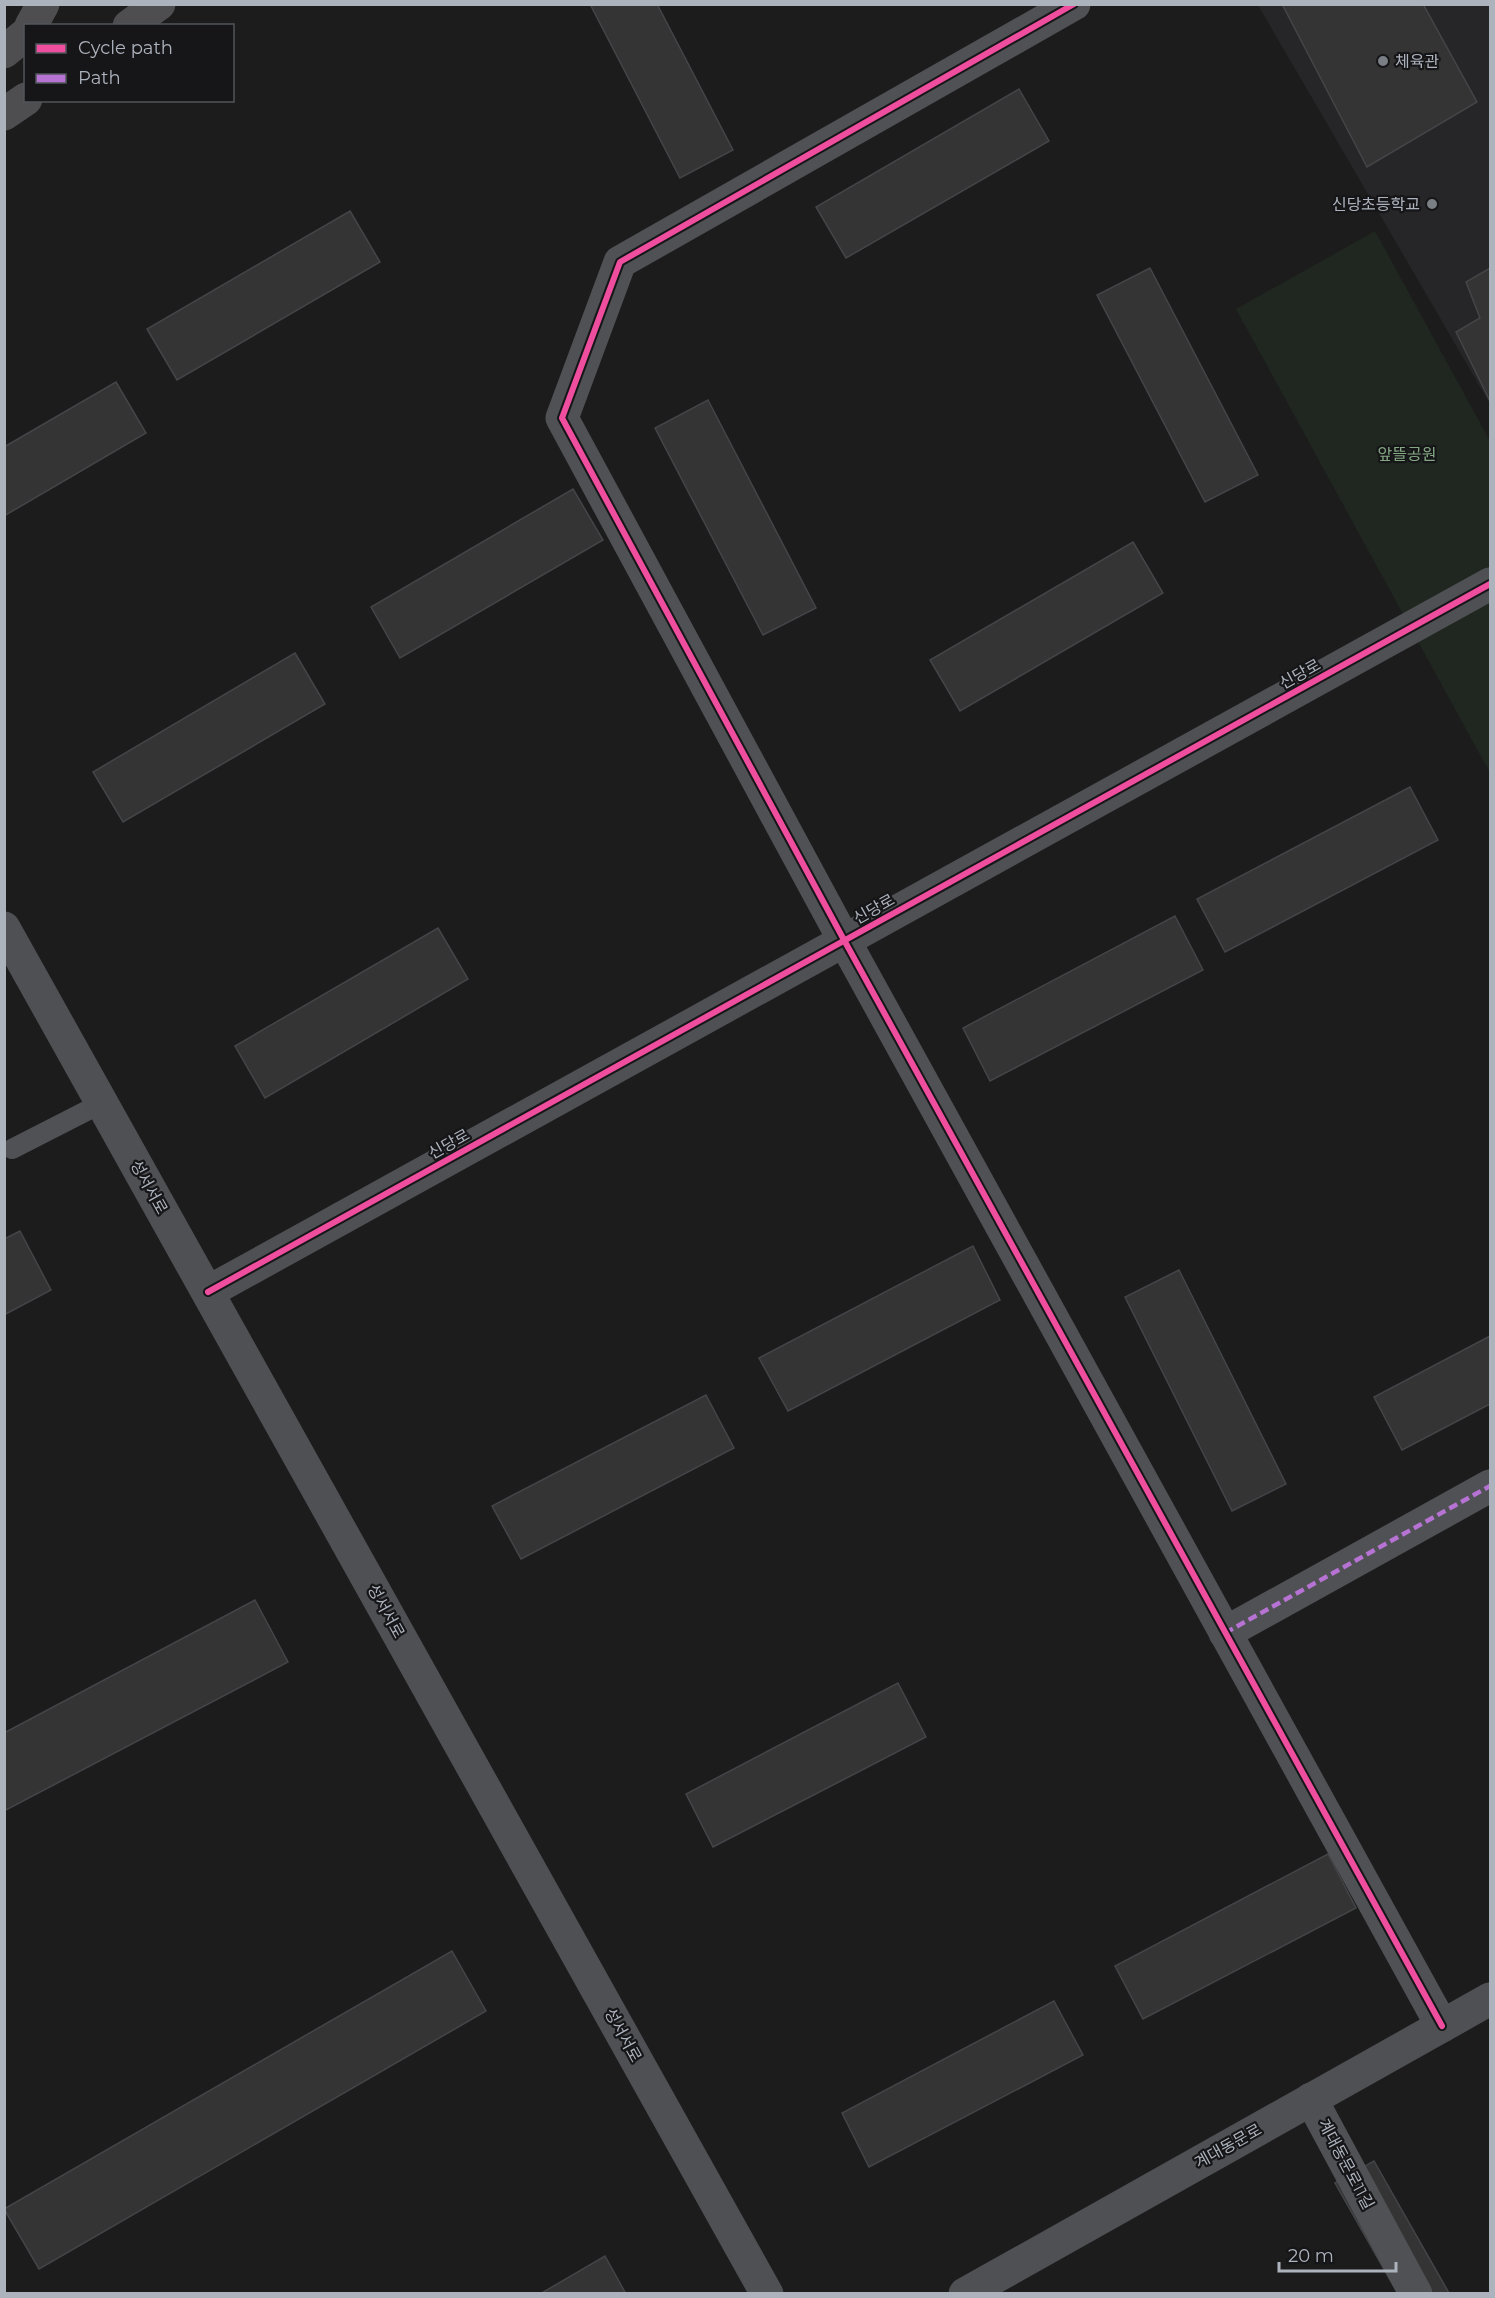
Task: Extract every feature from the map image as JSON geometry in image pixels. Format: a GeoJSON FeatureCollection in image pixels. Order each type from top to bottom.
{"type":"FeatureCollection","features":[{"type":"Feature","properties":{"kind":"main road"},"geometry":{"type":"LineString","coordinates":[[32,24],[43,4]]}},
{"type":"Feature","properties":{"kind":"main road"},"geometry":{"type":"LineString","coordinates":[[132,24],[159,4]]}},
{"type":"Feature","properties":{"kind":"main road"},"geometry":{"type":"LineString","coordinates":[[4,52],[24,36]]}},
{"type":"Feature","properties":{"kind":"main road"},"geometry":{"type":"LineString","coordinates":[[4,114],[24,100]]}},
{"type":"Feature","properties":{"kind":"main road","name":"신당로"},"geometry":{"type":"LineString","coordinates":[[208,1292],[1491,584]]}},
{"type":"Feature","properties":{"kind":"main road","name":"성서서로"},"geometry":{"type":"LineString","coordinates":[[4,928],[767,2294]]}},
{"type":"Feature","properties":{"kind":"main road","name":"계대동문로"},"geometry":{"type":"LineString","coordinates":[[965,2294],[1491,1999]]}},
{"type":"Feature","properties":{"kind":"street"},"geometry":{"type":"LineString","coordinates":[[1074,4],[620,262],[562,418],[844,940],[1442,2026]]}},
{"type":"Feature","properties":{"kind":"street"},"geometry":{"type":"LineString","coordinates":[[1225,1633],[1491,1486]]}},
{"type":"Feature","properties":{"kind":"street","name":"계대동문로11길"},"geometry":{"type":"LineString","coordinates":[[1311,2099],[1416,2294]]}},
{"type":"Feature","properties":{"kind":"lane"},"geometry":{"type":"LineString","coordinates":[[12,1149],[102,1103]]}},
{"type":"Feature","properties":{"kind":"shaded area","name":"신당초등학교"},"geometry":{"type":"Polygon","coordinates":[[[1258,5],[1490,5],[1490,404],[1258,5]]]}},
{"type":"Feature","properties":{"kind":"green space","name":"앞뜰공원"},"geometry":{"type":"Polygon","coordinates":[[[1375,231],[1490,441],[1490,773],[1236,309],[1375,231]]]}},
{"type":"Feature","properties":{"kind":"building"},"geometry":{"type":"Polygon","coordinates":[[[590,4],[657,4],[733,150],[680,178],[590,4]]]}},
{"type":"Feature","properties":{"kind":"building","name":"체육관"},"geometry":{"type":"Polygon","coordinates":[[[1282,4],[1423,4],[1477,102],[1367,167],[1282,4]]]}},
{"type":"Feature","properties":{"kind":"building"},"geometry":{"type":"Polygon","coordinates":[[[1019,89],[1049,141],[846,258],[816,207],[1019,89]]]}},
{"type":"Feature","properties":{"kind":"building"},"geometry":{"type":"Polygon","coordinates":[[[350,211],[380,262],[177,380],[147,329],[350,211]]]}},
{"type":"Feature","properties":{"kind":"building"},"geometry":{"type":"Polygon","coordinates":[[[1150,268],[1258,475],[1205,502],[1097,295],[1150,268]]]}},
{"type":"Feature","properties":{"kind":"building"},"geometry":{"type":"Polygon","coordinates":[[[1490,268],[1490,401],[1456,332],[1480,318],[1466,282],[1490,268]]]}},
{"type":"Feature","properties":{"kind":"building"},"geometry":{"type":"Polygon","coordinates":[[[116,382],[146,433],[4,516],[4,447],[116,382]]]}},
{"type":"Feature","properties":{"kind":"building"},"geometry":{"type":"Polygon","coordinates":[[[708,400],[816,608],[763,635],[655,428],[708,400]]]}},
{"type":"Feature","properties":{"kind":"building"},"geometry":{"type":"Polygon","coordinates":[[[573,489],[603,540],[400,658],[371,607],[573,489]]]}},
{"type":"Feature","properties":{"kind":"building"},"geometry":{"type":"Polygon","coordinates":[[[1133,542],[1163,593],[960,711],[930,660],[1133,542]]]}},
{"type":"Feature","properties":{"kind":"building"},"geometry":{"type":"Polygon","coordinates":[[[295,653],[325,704],[123,822],[93,772],[295,653]]]}},
{"type":"Feature","properties":{"kind":"building"},"geometry":{"type":"Polygon","coordinates":[[[1410,787],[1438,840],[1225,952],[1197,899],[1410,787]]]}},
{"type":"Feature","properties":{"kind":"building"},"geometry":{"type":"Polygon","coordinates":[[[1175,916],[1203,970],[990,1081],[963,1028],[1175,916]]]}},
{"type":"Feature","properties":{"kind":"building"},"geometry":{"type":"Polygon","coordinates":[[[438,928],[468,979],[265,1098],[235,1046],[438,928]]]}},
{"type":"Feature","properties":{"kind":"building"},"geometry":{"type":"Polygon","coordinates":[[[20,1231],[51,1290],[4,1315],[4,1239],[20,1231]]]}},
{"type":"Feature","properties":{"kind":"building"},"geometry":{"type":"Polygon","coordinates":[[[973,1246],[1000,1300],[788,1411],[759,1358],[973,1246]]]}},
{"type":"Feature","properties":{"kind":"building"},"geometry":{"type":"Polygon","coordinates":[[[1179,1270],[1286,1484],[1232,1511],[1125,1297],[1179,1270]]]}},
{"type":"Feature","properties":{"kind":"building"},"geometry":{"type":"Polygon","coordinates":[[[1490,1336],[1490,1404],[1402,1450],[1374,1397],[1490,1336]]]}},
{"type":"Feature","properties":{"kind":"building"},"geometry":{"type":"Polygon","coordinates":[[[706,1395],[734,1448],[521,1559],[492,1506],[706,1395]]]}},
{"type":"Feature","properties":{"kind":"building"},"geometry":{"type":"Polygon","coordinates":[[[255,1600],[288,1662],[4,1811],[4,1733],[255,1600]]]}},
{"type":"Feature","properties":{"kind":"building"},"geometry":{"type":"Polygon","coordinates":[[[898,1683],[926,1737],[713,1847],[686,1794],[898,1683]]]}},
{"type":"Feature","properties":{"kind":"building"},"geometry":{"type":"Polygon","coordinates":[[[1328,1854],[1356,1908],[1143,2019],[1115,1966],[1328,1854]]]}},
{"type":"Feature","properties":{"kind":"building"},"geometry":{"type":"Polygon","coordinates":[[[452,1951],[486,2011],[39,2269],[4,2209],[452,1951]]]}},
{"type":"Feature","properties":{"kind":"building"},"geometry":{"type":"Polygon","coordinates":[[[1054,2001],[1083,2055],[869,2167],[842,2113],[1054,2001]]]}},
{"type":"Feature","properties":{"kind":"building"},"geometry":{"type":"Polygon","coordinates":[[[1374,2161],[1450,2294],[1398,2294],[1335,2183],[1374,2161]]]}},
{"type":"Feature","properties":{"kind":"building"},"geometry":{"type":"Polygon","coordinates":[[[605,2256],[626,2294],[540,2294],[605,2256]]]}},
{"type":"Feature","properties":{"kind":"marked path"},"geometry":{"type":"LineString","coordinates":[[1225,1633],[1490,1486]]}},
{"type":"Feature","properties":{"kind":"cycle path"},"geometry":{"type":"LineString","coordinates":[[1074,4],[620,262],[562,418],[844,940],[1442,2026]]}},
{"type":"Feature","properties":{"kind":"cycle path"},"geometry":{"type":"LineString","coordinates":[[208,1292],[1490,584]]}},
{"type":"Feature","properties":{"kind":"place","name":"체육관"},"geometry":{"type":"Point","coordinates":[1383,61]}},
{"type":"Feature","properties":{"kind":"place","name":"신당초등학교"},"geometry":{"type":"Point","coordinates":[1432,204]}}]}
